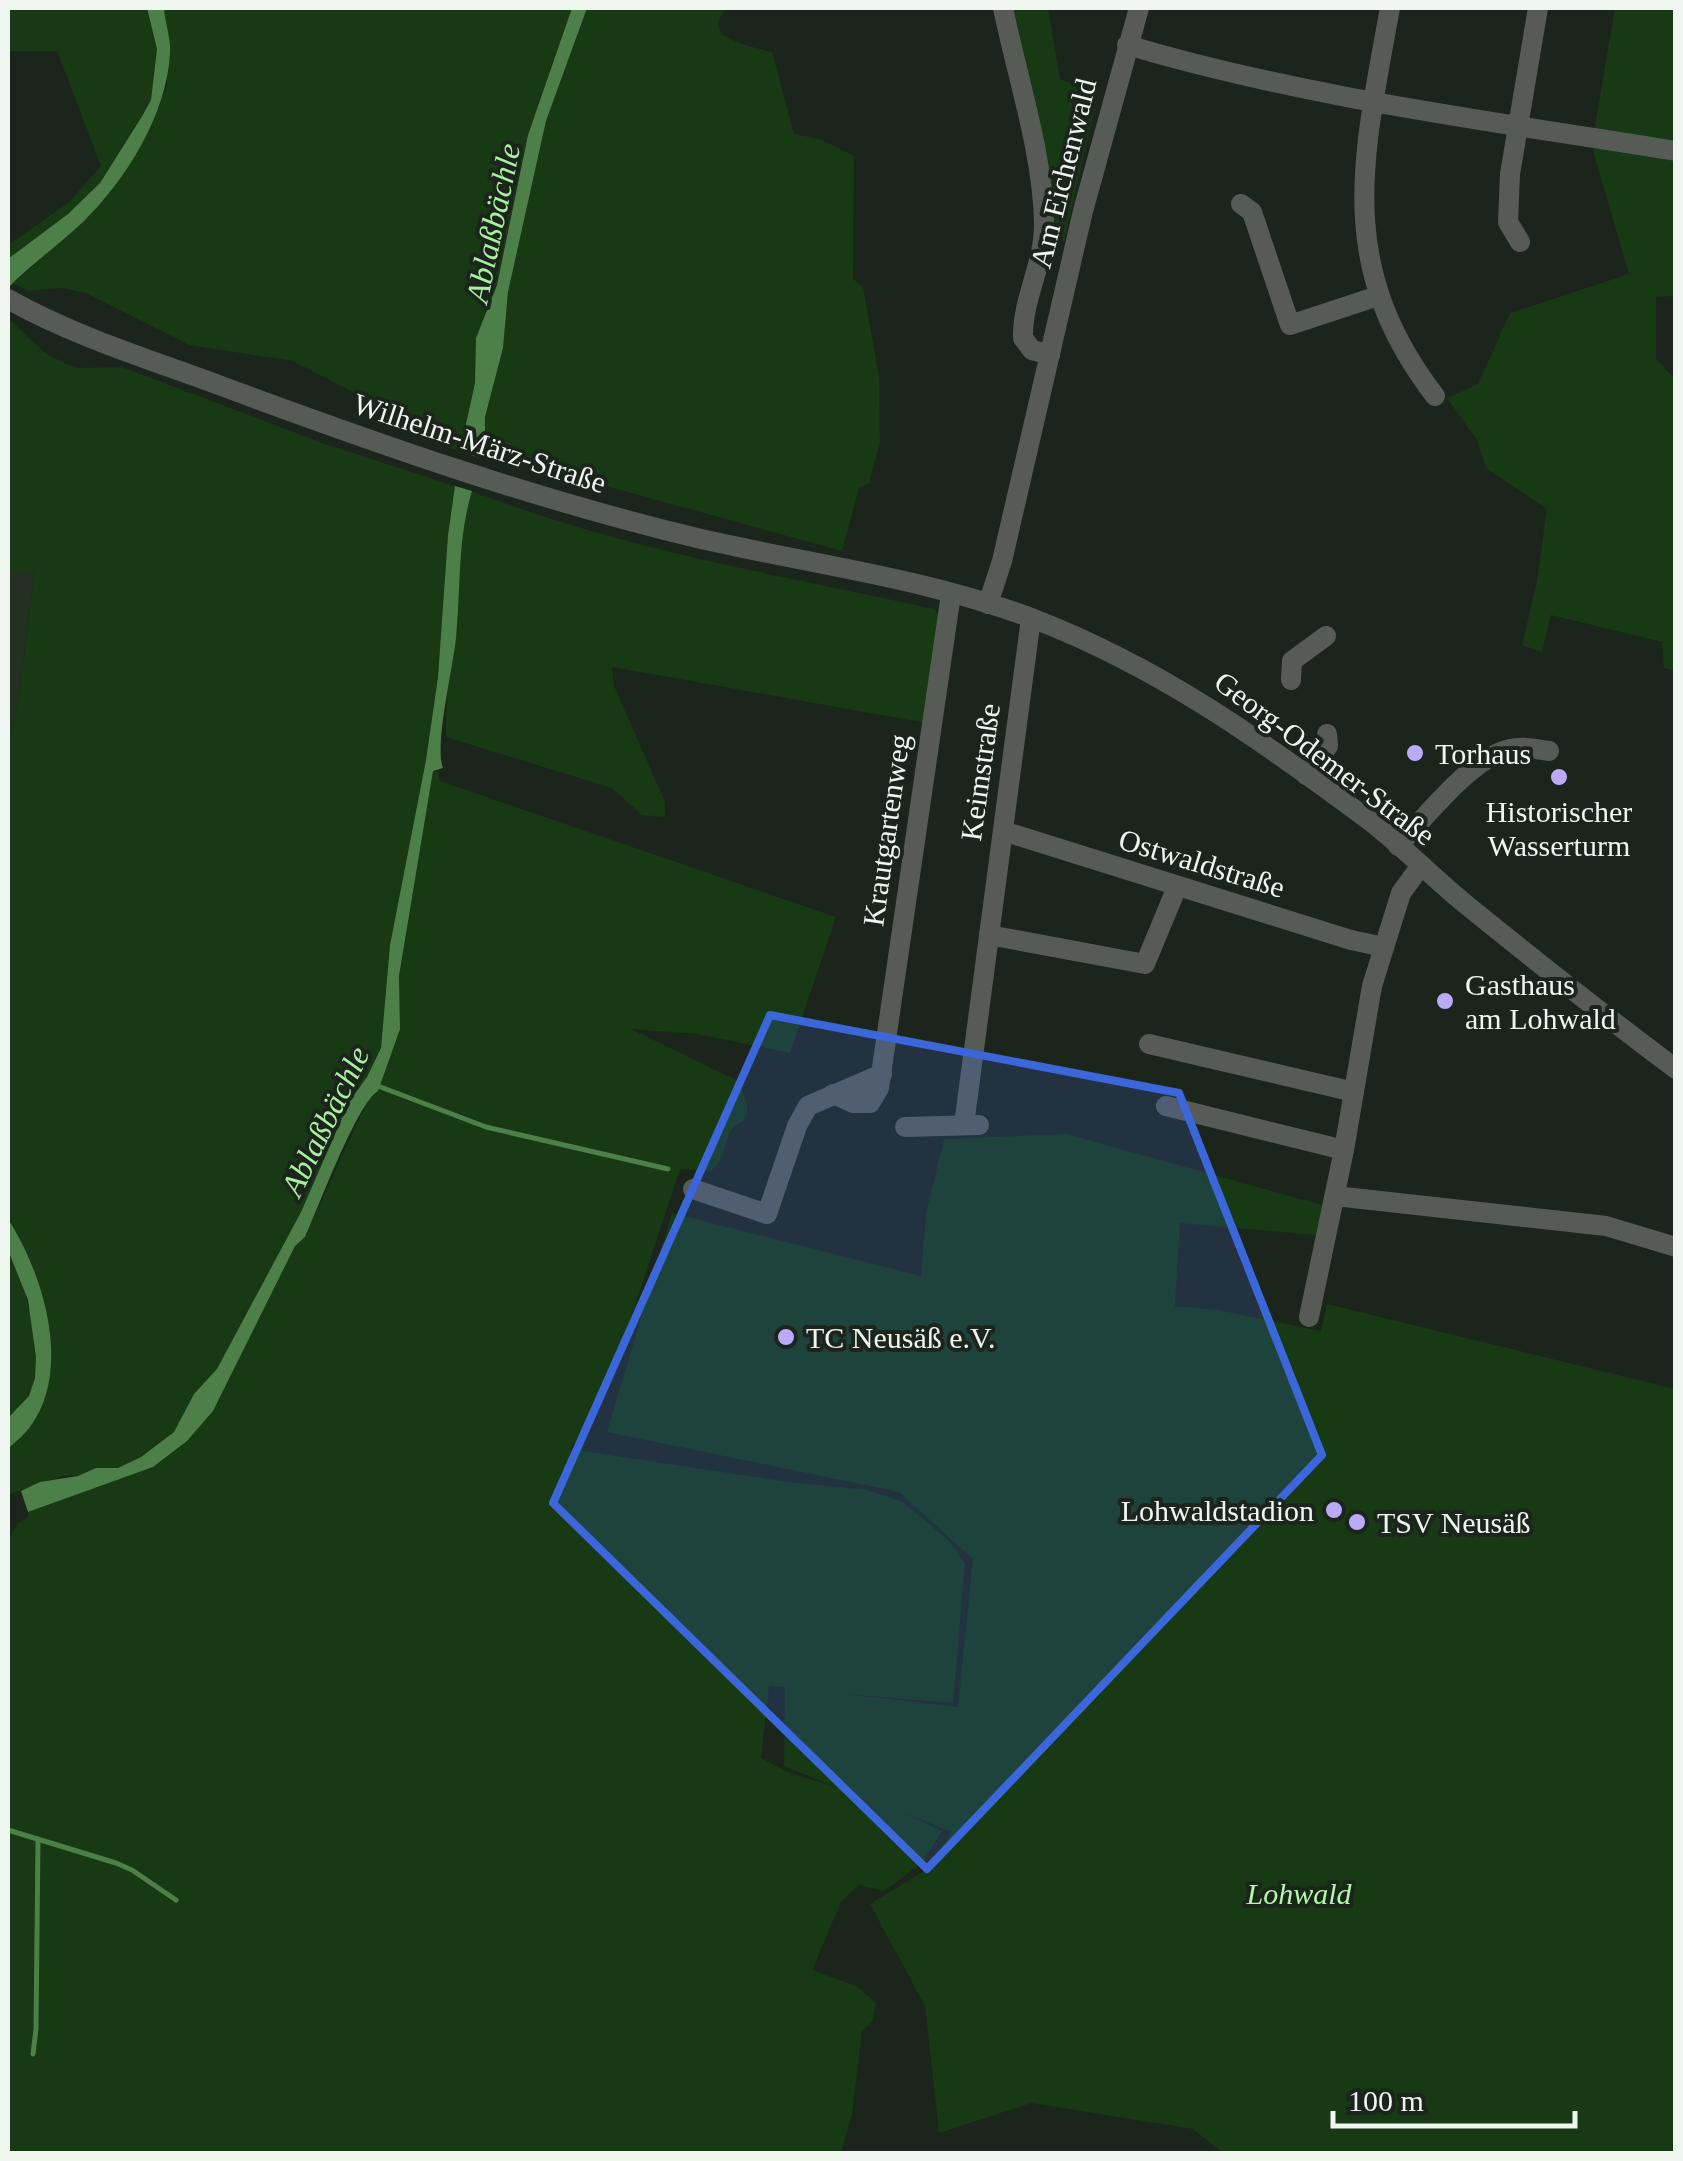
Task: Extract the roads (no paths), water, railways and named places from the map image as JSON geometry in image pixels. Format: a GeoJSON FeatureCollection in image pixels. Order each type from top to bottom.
{"type":"FeatureCollection","features":[{"type":"Feature","properties":{"kind":"street","name":"Am Eichenwald"},"geometry":{"type":"LineString","coordinates":[[1004,8],[1040,177],[1044,224],[1023,338],[1032,350],[1050,355]]}},
{"type":"Feature","properties":{"kind":"street","name":"Am Eichenwald"},"geometry":{"type":"LineString","coordinates":[[988,604],[1002,561],[1083,211],[1139,8]]}},
{"type":"Feature","properties":{"kind":"street"},"geometry":{"type":"LineString","coordinates":[[1390,8],[1366,160],[1365,223],[1371,274],[1378,296],[1394,334],[1435,396]]}},
{"type":"Feature","properties":{"kind":"street"},"geometry":{"type":"LineString","coordinates":[[1520,242],[1508,222],[1510,174],[1538,8]]}},
{"type":"Feature","properties":{"kind":"street"},"geometry":{"type":"LineString","coordinates":[[1127,45],[1232,74],[1374,102],[1676,151]]}},
{"type":"Feature","properties":{"kind":"street"},"geometry":{"type":"LineString","coordinates":[[1241,204],[1252,212],[1290,325],[1378,296]]}},
{"type":"Feature","properties":{"kind":"street","name":"Wilhelm-März-Straße"},"geometry":{"type":"LineString","coordinates":[[14,303],[75,332],[500,484],[648,526],[951,594]]}},
{"type":"Feature","properties":{"kind":"street","name":"Georg-Odemer-Straße"},"geometry":{"type":"LineString","coordinates":[[951,594],[1031,618],[1120,656],[1183,690],[1398,846],[1676,1069]]}},
{"type":"Feature","properties":{"kind":"street","name":"Krautgartenweg"},"geometry":{"type":"LineString","coordinates":[[693,1189],[767,1214],[801,1117],[814,1102],[882,1074],[951,594]]}},
{"type":"Feature","properties":{"kind":"street","name":"Keimstraße"},"geometry":{"type":"LineString","coordinates":[[905,1127],[972,1125],[989,935],[1031,618]]}},
{"type":"Feature","properties":{"kind":"street"},"geometry":{"type":"LineString","coordinates":[[1291,680],[1292,662],[1326,636]]}},
{"type":"Feature","properties":{"kind":"street"},"geometry":{"type":"LineString","coordinates":[[1306,776],[1328,746],[1327,734]]}},
{"type":"Feature","properties":{"kind":"street"},"geometry":{"type":"LineString","coordinates":[[1398,846],[1490,757],[1507,749],[1549,751]]}},
{"type":"Feature","properties":{"kind":"street","name":"Ostwaldstraße"},"geometry":{"type":"LineString","coordinates":[[1003,831],[1384,947]]}},
{"type":"Feature","properties":{"kind":"street"},"geometry":{"type":"LineString","coordinates":[[1309,1317],[1344,1150],[1363,1028],[1401,893],[1420,867]]}},
{"type":"Feature","properties":{"kind":"street"},"geometry":{"type":"LineString","coordinates":[[989,935],[1145,964],[1177,887]]}},
{"type":"Feature","properties":{"kind":"street"},"geometry":{"type":"LineString","coordinates":[[1149,1044],[1354,1092]]}},
{"type":"Feature","properties":{"kind":"street"},"geometry":{"type":"LineString","coordinates":[[1166,1106],[1344,1150]]}},
{"type":"Feature","properties":{"kind":"street"},"geometry":{"type":"LineString","coordinates":[[1335,1196],[1606,1226],[1676,1247]]}},
{"type":"Feature","properties":{"kind":"waterway","name":"Ablaßbächle"},"geometry":{"type":"LineString","coordinates":[[378,1086],[486,1127],[668,1169]]}},
{"type":"Feature","properties":{"kind":"waterway"},"geometry":{"type":"LineString","coordinates":[[8,1830],[116,1863],[176,1900]]}},
{"type":"Feature","properties":{"kind":"waterway"},"geometry":{"type":"LineString","coordinates":[[33,2054],[38,1839]]}},
{"type":"Feature","properties":{"kind":"place","name":"Torhaus"},"geometry":{"type":"Point","coordinates":[1415,753]}},
{"type":"Feature","properties":{"kind":"place","name":"Historischer Wasserturm"},"geometry":{"type":"Point","coordinates":[1559,777]}},
{"type":"Feature","properties":{"kind":"place","name":"Gasthaus am Lohwald"},"geometry":{"type":"Point","coordinates":[1445,1001]}},
{"type":"Feature","properties":{"kind":"place","name":"TC Neusäß e.V."},"geometry":{"type":"Point","coordinates":[786,1337]}},
{"type":"Feature","properties":{"kind":"place","name":"Lohwaldstadion"},"geometry":{"type":"Point","coordinates":[1334,1510]}},
{"type":"Feature","properties":{"kind":"place","name":"TSV Neusäß"},"geometry":{"type":"Point","coordinates":[1357,1522]}},
{"type":"Feature","properties":{"kind":"park label","name":"Lohwald"},"geometry":{"type":"Point","coordinates":[1299,1893]}}]}
